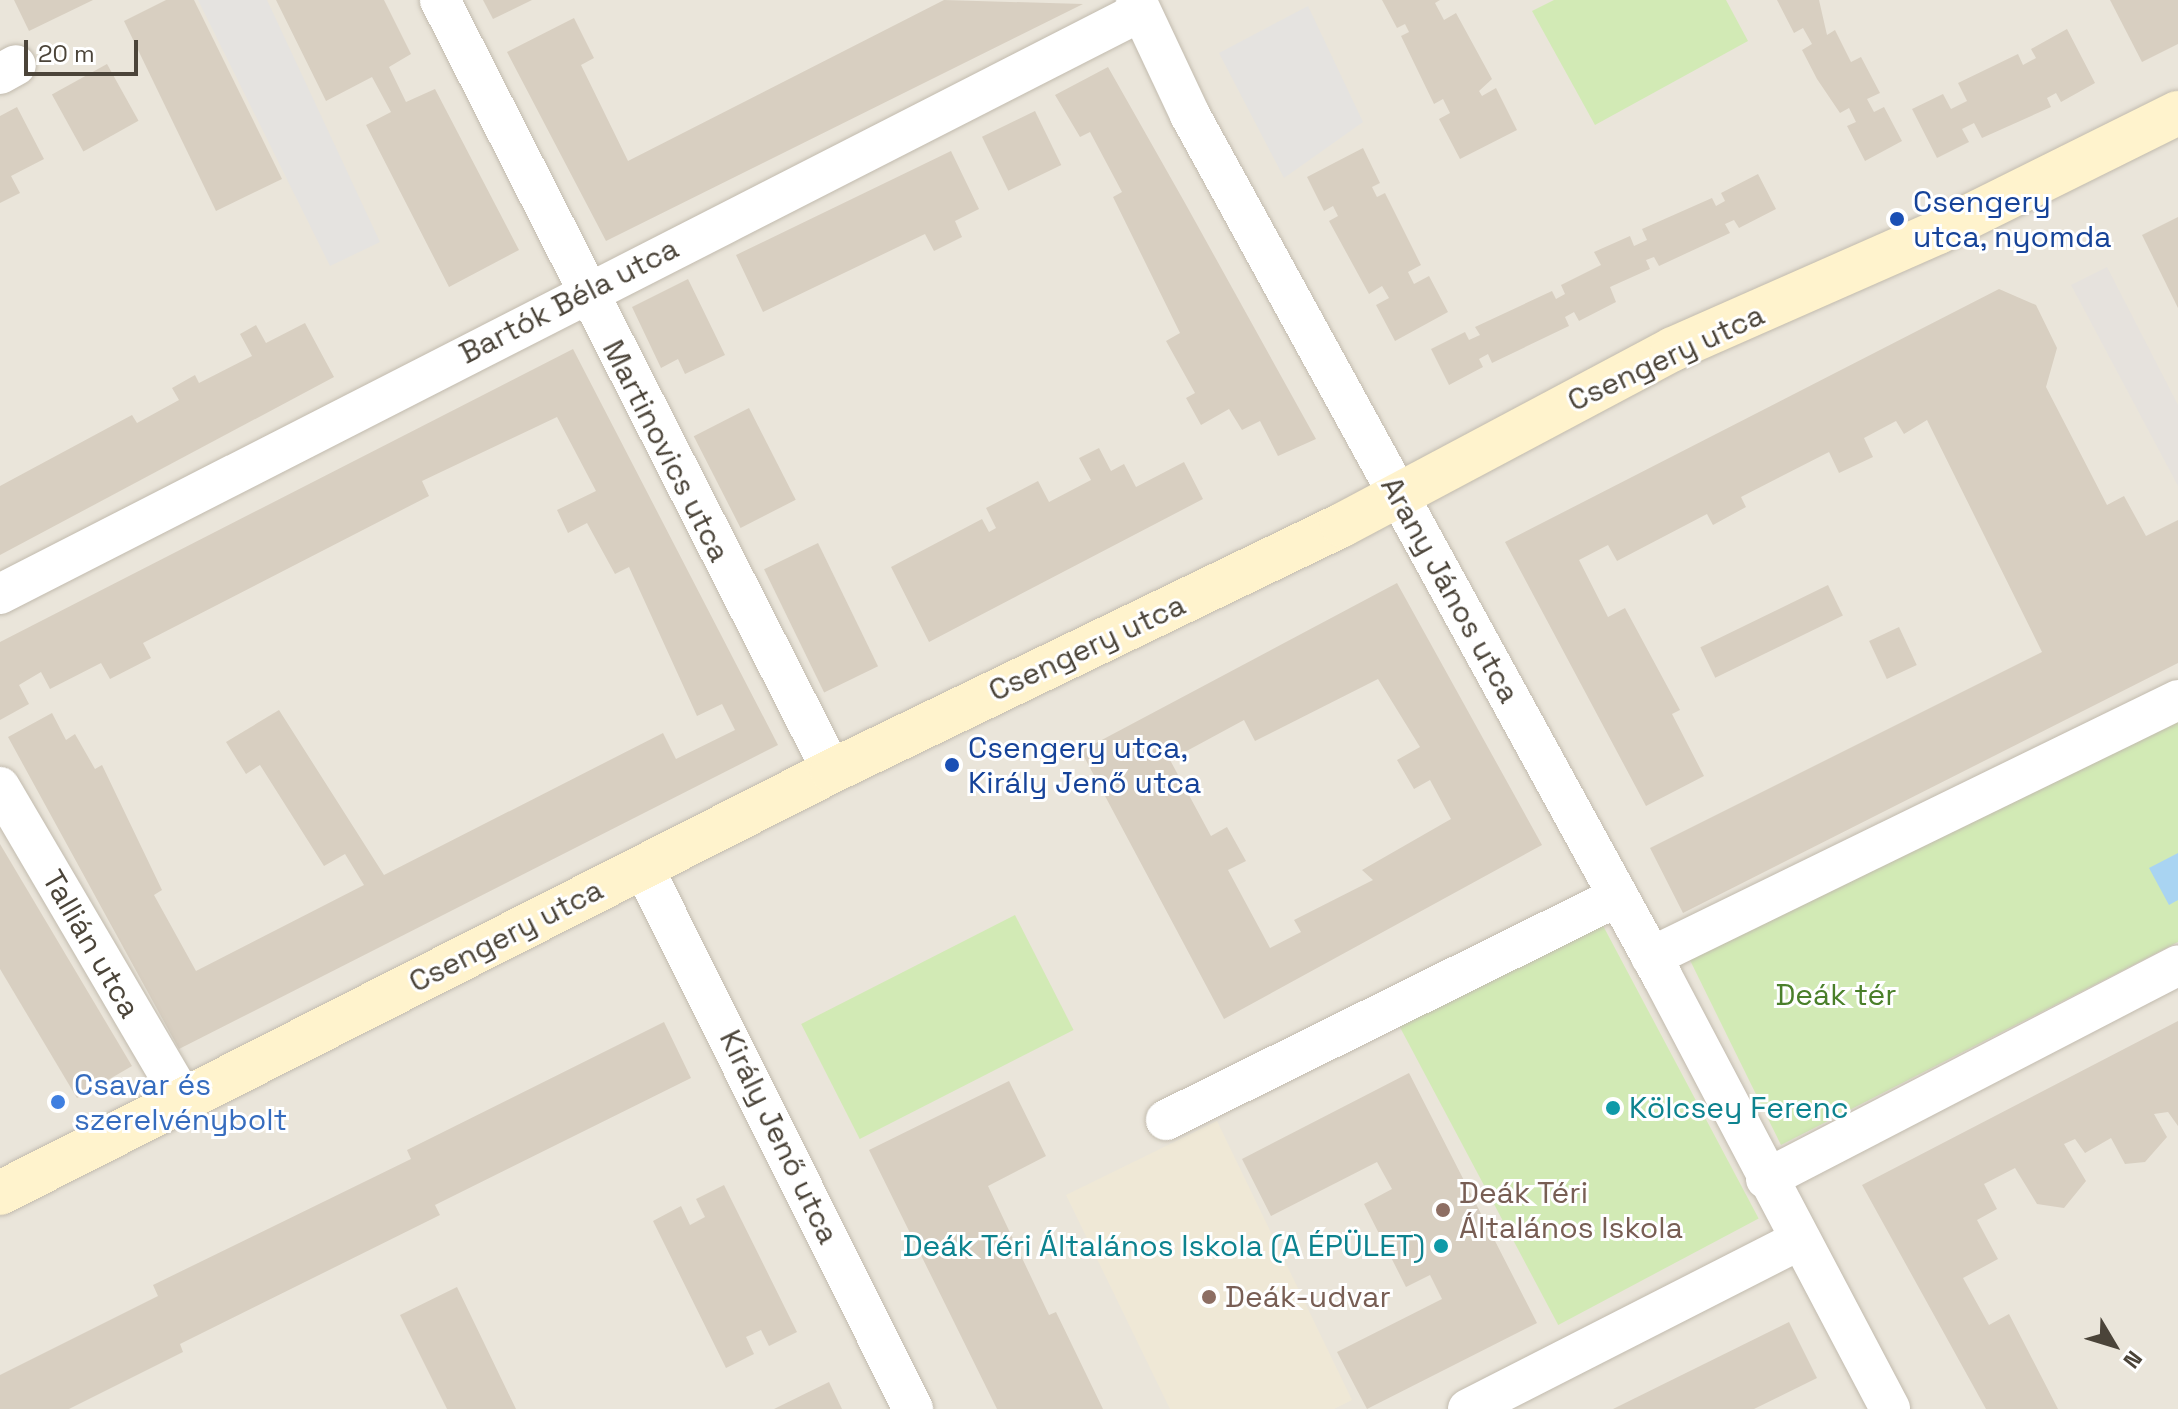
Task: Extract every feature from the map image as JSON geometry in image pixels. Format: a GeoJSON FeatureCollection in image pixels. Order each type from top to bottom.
{"type":"FeatureCollection","features":[{"type":"Feature","properties":{"kind":"main road","name":"Csengery utca"},"geometry":{"type":"LineString","coordinates":[[0,1193],[832,771],[1397,495],[1673,349],[1938,232],[2178,113]]}},
{"type":"Feature","properties":{"kind":"street","name":"Martinovics utca"},"geometry":{"type":"LineString","coordinates":[[440,0],[586,294],[832,771]]}},
{"type":"Feature","properties":{"kind":"street","name":"Bartók Béla utca"},"geometry":{"type":"LineString","coordinates":[[0,594],[586,294],[1138,6]]}},
{"type":"Feature","properties":{"kind":"street","name":"Arany János utca"},"geometry":{"type":"LineString","coordinates":[[1138,6],[1190,115],[1651,957],[1798,1241],[1890,1409]]}},
{"type":"Feature","properties":{"kind":"street"},"geometry":{"type":"LineString","coordinates":[[1651,957],[2178,700]]}},
{"type":"Feature","properties":{"kind":"street","name":"Tallián utca"},"geometry":{"type":"LineString","coordinates":[[0,787],[183,1099]]}},
{"type":"Feature","properties":{"kind":"street","name":"Király Jenő utca"},"geometry":{"type":"LineString","coordinates":[[643,867],[760,1093],[913,1409]]}},
{"type":"Feature","properties":{"kind":"street"},"geometry":{"type":"LineString","coordinates":[[1166,1120],[1617,897]]}},
{"type":"Feature","properties":{"kind":"street"},"geometry":{"type":"LineString","coordinates":[[1766,1179],[2178,965]]}},
{"type":"Feature","properties":{"kind":"street"},"geometry":{"type":"LineString","coordinates":[[1468,1409],[1798,1241]]}},
{"type":"Feature","properties":{"kind":"shaded area"},"geometry":{"type":"Polygon","coordinates":[[[0,0],[2178,0],[2178,1409],[0,1409],[0,0]]]}},
{"type":"Feature","properties":{"kind":"shaded area"},"geometry":{"type":"Polygon","coordinates":[[[198,0],[267,0],[380,242],[330,266],[198,0]]]}},
{"type":"Feature","properties":{"kind":"shaded area"},"geometry":{"type":"Polygon","coordinates":[[[1308,6],[1363,122],[1284,178],[1219,53],[1308,6]]]}},
{"type":"Feature","properties":{"kind":"shaded area"},"geometry":{"type":"Polygon","coordinates":[[[2107,267],[2178,405],[2178,486],[2071,285],[2107,267]]]}},
{"type":"Feature","properties":{"kind":"shaded area","name":"Deák-udvar"},"geometry":{"type":"Polygon","coordinates":[[[1217,1121],[1352,1400],[1334,1409],[1170,1409],[1066,1195],[1217,1121]]]}},
{"type":"Feature","properties":{"kind":"green space"},"geometry":{"type":"Polygon","coordinates":[[[1554,0],[1726,0],[1748,41],[1595,125],[1532,11],[1554,0]]]}},
{"type":"Feature","properties":{"kind":"green space","name":"Deák tér"},"geometry":{"type":"Polygon","coordinates":[[[2178,709],[2178,942],[1781,1145],[1684,948],[2178,709]]]}},
{"type":"Feature","properties":{"kind":"green space"},"geometry":{"type":"Polygon","coordinates":[[[1015,915],[1074,1030],[860,1139],[801,1024],[1015,915]]]}},
{"type":"Feature","properties":{"kind":"green space"},"geometry":{"type":"Polygon","coordinates":[[[1600,920],[1759,1218],[1558,1325],[1400,1027],[1600,920]]]}},
{"type":"Feature","properties":{"kind":"water"},"geometry":{"type":"Polygon","coordinates":[[[2178,853],[2178,900],[2169,905],[2149,868],[2178,853]]]}},
{"type":"Feature","properties":{"kind":"building"},"geometry":{"type":"Polygon","coordinates":[[[14,0],[93,0],[29,31],[14,0]]]}},
{"type":"Feature","properties":{"kind":"building"},"geometry":{"type":"Polygon","coordinates":[[[166,0],[194,0],[282,179],[216,211],[124,21],[166,0]]]}},
{"type":"Feature","properties":{"kind":"building"},"geometry":{"type":"Polygon","coordinates":[[[276,0],[384,0],[411,54],[389,67],[406,102],[435,89],[519,250],[449,287],[366,125],[391,112],[372,77],[326,101],[276,0]]]}},
{"type":"Feature","properties":{"kind":"building"},"geometry":{"type":"Polygon","coordinates":[[[483,0],[532,0],[493,19],[483,0]]]}},
{"type":"Feature","properties":{"kind":"building"},"geometry":{"type":"Polygon","coordinates":[[[944,0],[1083,4],[606,241],[507,52],[574,18],[594,58],[581,65],[628,161],[944,0]]]}},
{"type":"Feature","properties":{"kind":"building"},"geometry":{"type":"Polygon","coordinates":[[[1382,0],[1440,0],[1435,3],[1444,20],[1456,13],[1492,79],[1479,91],[1482,96],[1496,88],[1517,130],[1460,159],[1439,119],[1450,113],[1443,99],[1434,104],[1401,36],[1409,32],[1405,24],[1397,28],[1382,0]]]}},
{"type":"Feature","properties":{"kind":"building"},"geometry":{"type":"Polygon","coordinates":[[[1777,0],[1819,0],[1827,35],[1835,30],[1851,62],[1861,57],[1880,93],[1867,99],[1874,112],[1884,107],[1902,141],[1865,161],[1847,126],[1856,122],[1849,108],[1840,113],[1817,79],[1802,50],[1812,44],[1803,28],[1794,33],[1777,0]]]}},
{"type":"Feature","properties":{"kind":"building"},"geometry":{"type":"Polygon","coordinates":[[[2110,0],[2178,0],[2178,44],[2142,62],[2110,0]]]}},
{"type":"Feature","properties":{"kind":"building"},"geometry":{"type":"Polygon","coordinates":[[[2067,29],[2095,83],[2061,102],[2056,93],[2047,98],[2051,107],[1982,138],[1974,123],[1962,129],[1969,142],[1937,158],[1912,109],[1943,94],[1951,109],[1967,101],[1958,83],[2018,54],[2023,65],[2036,58],[2031,49],[2067,29]]]}},
{"type":"Feature","properties":{"kind":"building"},"geometry":{"type":"Polygon","coordinates":[[[107,64],[139,121],[83,151],[52,95],[107,64]]]}},
{"type":"Feature","properties":{"kind":"building"},"geometry":{"type":"Polygon","coordinates":[[[1108,67],[1316,439],[1278,456],[1260,421],[1242,430],[1229,409],[1201,425],[1186,398],[1195,393],[1166,341],[1180,333],[1113,197],[1122,192],[1090,132],[1080,137],[1055,95],[1108,67]]]}},
{"type":"Feature","properties":{"kind":"building"},"geometry":{"type":"Polygon","coordinates":[[[17,107],[44,159],[11,176],[20,193],[0,203],[0,116],[17,107]]]}},
{"type":"Feature","properties":{"kind":"building"},"geometry":{"type":"Polygon","coordinates":[[[1035,111],[1061,165],[1008,191],[982,137],[1035,111]]]}},
{"type":"Feature","properties":{"kind":"building"},"geometry":{"type":"Polygon","coordinates":[[[1363,148],[1380,183],[1372,187],[1377,197],[1385,193],[1421,265],[1408,272],[1414,284],[1429,276],[1448,312],[1395,341],[1376,305],[1389,298],[1382,286],[1369,294],[1329,221],[1338,216],[1333,206],[1324,211],[1307,177],[1363,148]]]}},
{"type":"Feature","properties":{"kind":"building"},"geometry":{"type":"Polygon","coordinates":[[[951,151],[979,209],[955,221],[962,237],[934,251],[925,234],[763,312],[736,255],[951,151]]]}},
{"type":"Feature","properties":{"kind":"building"},"geometry":{"type":"Polygon","coordinates":[[[1758,174],[1776,209],[1739,228],[1734,220],[1725,224],[1730,233],[1659,266],[1654,257],[1646,260],[1650,269],[1610,287],[1616,302],[1579,321],[1574,312],[1565,317],[1569,326],[1492,363],[1488,354],[1479,359],[1483,367],[1449,385],[1431,349],[1465,332],[1469,340],[1480,335],[1475,327],[1552,291],[1556,299],[1565,294],[1561,285],[1601,265],[1594,252],[1630,236],[1634,246],[1647,240],[1642,229],[1712,198],[1716,206],[1725,201],[1721,193],[1758,174]]]}},
{"type":"Feature","properties":{"kind":"building"},"geometry":{"type":"Polygon","coordinates":[[[2178,217],[2178,308],[2142,235],[2178,217]]]}},
{"type":"Feature","properties":{"kind":"building"},"geometry":{"type":"Polygon","coordinates":[[[688,279],[725,355],[685,374],[678,359],[661,368],[632,307],[688,279]]]}},
{"type":"Feature","properties":{"kind":"building"},"geometry":{"type":"Polygon","coordinates":[[[1999,289],[2036,305],[2057,348],[2046,387],[2107,505],[2124,496],[2146,536],[2178,520],[2178,663],[1683,913],[1650,848],[2042,652],[1927,420],[1904,434],[1896,421],[1864,438],[1873,457],[1839,473],[1829,452],[1741,497],[1746,507],[1713,525],[1707,514],[1617,561],[1608,545],[1579,560],[1608,617],[1625,608],[1680,710],[1672,714],[1704,776],[1646,806],[1505,542],[1999,289]]]}},
{"type":"Feature","properties":{"kind":"building"},"geometry":{"type":"Polygon","coordinates":[[[305,323],[334,377],[0,555],[0,486],[132,415],[137,423],[179,400],[172,388],[195,375],[199,383],[252,356],[240,334],[256,325],[266,343],[305,323]]]}},
{"type":"Feature","properties":{"kind":"building"},"geometry":{"type":"Polygon","coordinates":[[[573,349],[778,745],[179,1049],[8,737],[52,713],[66,740],[75,734],[95,769],[102,765],[162,890],[154,895],[196,971],[364,885],[345,854],[324,866],[260,765],[246,774],[226,742],[279,710],[384,875],[663,733],[676,759],[735,730],[722,704],[697,716],[629,567],[615,574],[587,523],[568,533],[557,510],[596,491],[557,417],[422,481],[429,496],[143,643],[151,658],[110,679],[101,663],[50,689],[41,672],[19,685],[29,704],[0,720],[0,642],[573,349]]]}},
{"type":"Feature","properties":{"kind":"building"},"geometry":{"type":"Polygon","coordinates":[[[749,408],[796,500],[741,528],[694,436],[749,408]]]}},
{"type":"Feature","properties":{"kind":"building"},"geometry":{"type":"Polygon","coordinates":[[[1099,448],[1111,471],[1124,464],[1136,487],[1184,462],[1203,499],[929,642],[891,567],[982,519],[989,532],[996,528],[986,508],[1038,481],[1049,502],[1091,480],[1079,458],[1099,448]]]}},
{"type":"Feature","properties":{"kind":"building"},"geometry":{"type":"Polygon","coordinates":[[[818,543],[878,666],[824,692],[764,569],[818,543]]]}},
{"type":"Feature","properties":{"kind":"building"},"geometry":{"type":"Polygon","coordinates":[[[1397,583],[1542,845],[1224,1019],[1081,751],[1397,583]],[[1378,679],[1255,741],[1244,720],[1170,760],[1211,836],[1227,827],[1246,861],[1228,870],[1270,948],[1301,932],[1294,920],[1373,880],[1362,870],[1451,819],[1430,780],[1414,789],[1397,760],[1420,747],[1378,679]]]}},
{"type":"Feature","properties":{"kind":"building"},"geometry":{"type":"Polygon","coordinates":[[[1828,585],[1843,616],[1715,678],[1700,647],[1828,585]]]}},
{"type":"Feature","properties":{"kind":"building"},"geometry":{"type":"Polygon","coordinates":[[[1899,627],[1917,665],[1887,679],[1869,641],[1899,627]]]}},
{"type":"Feature","properties":{"kind":"building"},"geometry":{"type":"Polygon","coordinates":[[[0,844],[132,1066],[77,1098],[0,969],[0,844]]]}},
{"type":"Feature","properties":{"kind":"building"},"geometry":{"type":"Polygon","coordinates":[[[2178,1021],[2178,1126],[2168,1112],[2154,1114],[2167,1137],[2145,1162],[2125,1164],[2111,1138],[2085,1153],[2075,1139],[2064,1144],[2086,1181],[2064,1208],[2037,1204],[2015,1168],[1984,1184],[1997,1209],[1977,1220],[1998,1259],[1963,1278],[1989,1325],[2009,1314],[2058,1409],[1986,1409],[1862,1185],[2178,1021]]]}},
{"type":"Feature","properties":{"kind":"building"},"geometry":{"type":"Polygon","coordinates":[[[664,1022],[691,1078],[435,1205],[440,1215],[180,1344],[183,1352],[69,1409],[0,1409],[0,1375],[158,1296],[153,1285],[411,1159],[407,1150],[664,1022]]]}},
{"type":"Feature","properties":{"kind":"building","name":"Deák Téri Általános Iskola (A ÉPÜLET)"},"geometry":{"type":"Polygon","coordinates":[[[1409,1073],[1537,1323],[1367,1409],[1337,1352],[1442,1299],[1430,1275],[1406,1287],[1364,1204],[1392,1189],[1377,1162],[1271,1216],[1242,1159],[1409,1073]]]}},
{"type":"Feature","properties":{"kind":"building"},"geometry":{"type":"Polygon","coordinates":[[[1009,1081],[1046,1156],[988,1186],[1049,1315],[1056,1312],[1103,1409],[997,1409],[869,1150],[1009,1081]]]}},
{"type":"Feature","properties":{"kind":"building"},"geometry":{"type":"Polygon","coordinates":[[[724,1185],[797,1332],[769,1346],[761,1330],[746,1337],[754,1354],[726,1368],[653,1221],[681,1206],[690,1225],[705,1217],[696,1199],[724,1185]]]}},
{"type":"Feature","properties":{"kind":"building"},"geometry":{"type":"Polygon","coordinates":[[[457,1287],[516,1409],[447,1409],[400,1315],[457,1287]]]}},
{"type":"Feature","properties":{"kind":"building"},"geometry":{"type":"Polygon","coordinates":[[[1789,1322],[1817,1378],[1754,1409],[1613,1409],[1789,1322]]]}},
{"type":"Feature","properties":{"kind":"building"},"geometry":{"type":"Polygon","coordinates":[[[829,1382],[842,1409],[774,1409],[829,1382]]]}},
{"type":"Feature","properties":{"kind":"place","name":"Csengery utca, nyomda"},"geometry":{"type":"Point","coordinates":[1897,219]}},
{"type":"Feature","properties":{"kind":"place","name":"Csengery utca, Király Jenő utca"},"geometry":{"type":"Point","coordinates":[952,765]}},
{"type":"Feature","properties":{"kind":"place","name":"Csavar és szerelvénybolt"},"geometry":{"type":"Point","coordinates":[58,1102]}},
{"type":"Feature","properties":{"kind":"place","name":"Kölcsey Ferenc"},"geometry":{"type":"Point","coordinates":[1613,1108]}},
{"type":"Feature","properties":{"kind":"place","name":"Deák Téri Általános Iskola"},"geometry":{"type":"Point","coordinates":[1443,1210]}},
{"type":"Feature","properties":{"kind":"place","name":"Deák Téri Általános Iskola (A ÉPÜLET)"},"geometry":{"type":"Point","coordinates":[1441,1246]}},
{"type":"Feature","properties":{"kind":"place","name":"Deák-udvar"},"geometry":{"type":"Point","coordinates":[1209,1297]}}]}
